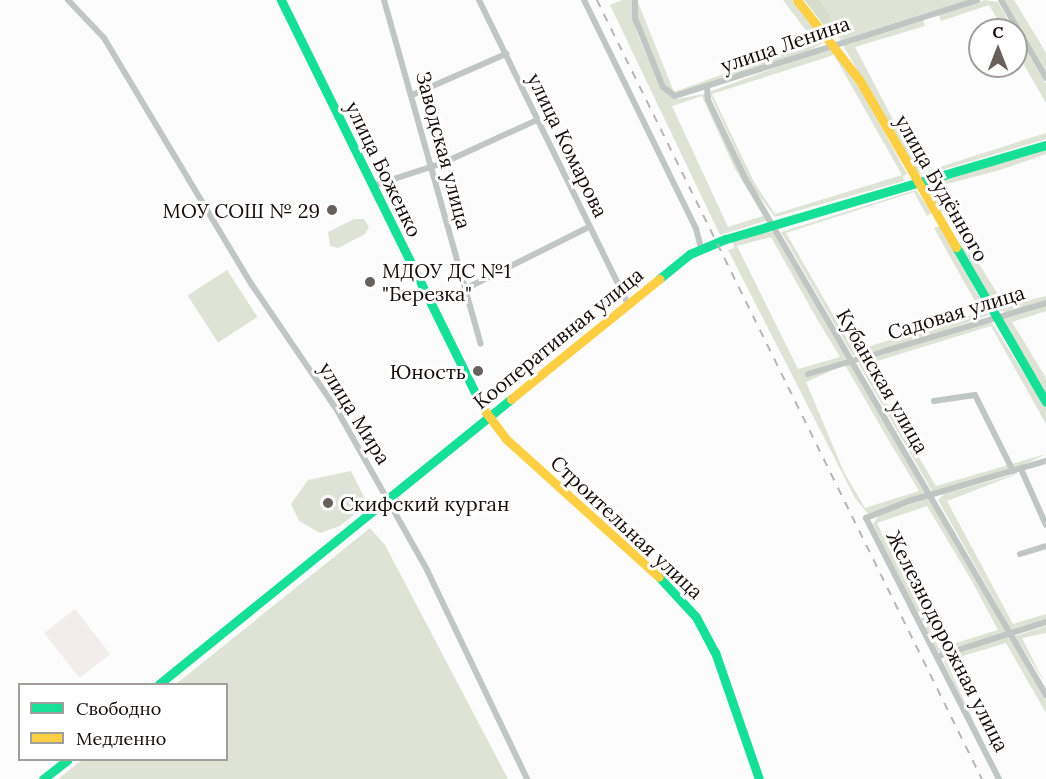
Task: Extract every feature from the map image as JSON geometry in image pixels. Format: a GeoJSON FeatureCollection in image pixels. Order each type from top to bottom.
{"type":"FeatureCollection","features":[{"type":"Feature","properties":{"kind":"street","name":"улица Мира"},"geometry":{"type":"LineString","coordinates":[[68,0],[104,38],[252,285],[337,410],[427,570],[527,779]]}},
{"type":"Feature","properties":{"kind":"street","name":"улица Боженко"},"geometry":{"type":"LineString","coordinates":[[281,0],[487,417]]}},
{"type":"Feature","properties":{"kind":"street","name":"Заводская улица"},"geometry":{"type":"LineString","coordinates":[[384,0],[481,344]]}},
{"type":"Feature","properties":{"kind":"street","name":"улица Комарова"},"geometry":{"type":"LineString","coordinates":[[479,0],[628,304]]}},
{"type":"Feature","properties":{"kind":"street"},"geometry":{"type":"LineString","coordinates":[[584,0],[691,219],[701,248]]}},
{"type":"Feature","properties":{"kind":"street"},"geometry":{"type":"LineString","coordinates":[[635,0],[635,18],[663,87],[675,96],[707,88]]}},
{"type":"Feature","properties":{"kind":"street","name":"улица Будённого"},"geometry":{"type":"LineString","coordinates":[[797,0],[860,81],[916,183],[1046,402]]}},
{"type":"Feature","properties":{"kind":"street","name":"улица Ленина"},"geometry":{"type":"LineString","coordinates":[[707,88],[832,44],[977,0]]}},
{"type":"Feature","properties":{"kind":"street"},"geometry":{"type":"LineString","coordinates":[[1001,0],[1046,78]]}},
{"type":"Feature","properties":{"kind":"street"},"geometry":{"type":"LineString","coordinates":[[412,95],[506,54]]}},
{"type":"Feature","properties":{"kind":"street","name":"Кубанская улица"},"geometry":{"type":"LineString","coordinates":[[707,88],[708,100],[746,180],[775,224],[1010,633],[1043,685],[1046,695]]}},
{"type":"Feature","properties":{"kind":"street"},"geometry":{"type":"LineString","coordinates":[[372,186],[430,164],[443,163],[537,120]]}},
{"type":"Feature","properties":{"kind":"street","name":"Кооперативная улица"},"geometry":{"type":"LineString","coordinates":[[160,683],[487,417],[701,248],[775,224],[1046,145]]}},
{"type":"Feature","properties":{"kind":"street"},"geometry":{"type":"LineString","coordinates":[[465,289],[589,227]]}},
{"type":"Feature","properties":{"kind":"street","name":"Садовая улица"},"geometry":{"type":"LineString","coordinates":[[808,374],[996,316],[1046,303]]}},
{"type":"Feature","properties":{"kind":"street"},"geometry":{"type":"LineString","coordinates":[[933,402],[975,395],[1046,525]]}},
{"type":"Feature","properties":{"kind":"street","name":"Строительная улица"},"geometry":{"type":"LineString","coordinates":[[487,417],[505,438],[666,583],[696,617],[715,652],[759,779]]}},
{"type":"Feature","properties":{"kind":"street"},"geometry":{"type":"LineString","coordinates":[[931,495],[1046,460]]}},
{"type":"Feature","properties":{"kind":"street","name":"Железнодорожная улица"},"geometry":{"type":"LineString","coordinates":[[931,495],[866,518],[939,656],[999,779]]}},
{"type":"Feature","properties":{"kind":"street"},"geometry":{"type":"LineString","coordinates":[[1020,554],[1046,546]]}},
{"type":"Feature","properties":{"kind":"street"},"geometry":{"type":"LineString","coordinates":[[939,656],[1046,622]]}},
{"type":"Feature","properties":{"kind":"street"},"geometry":{"type":"LineString","coordinates":[[43,779],[64,761]]}},
{"type":"Feature","properties":{"kind":"shaded area"},"geometry":{"type":"Polygon","coordinates":[[[622,0],[633,0],[637,33],[662,90],[676,99],[705,94],[768,220],[720,235],[610,5],[622,0]],[[702,96],[672,106],[728,227],[763,216],[734,167],[702,96]]]}},
{"type":"Feature","properties":{"kind":"shaded area"},"geometry":{"type":"Polygon","coordinates":[[[637,0],[674,92],[814,41],[783,0],[792,0],[827,41],[800,55],[677,94],[667,89],[636,15],[637,0]]]}},
{"type":"Feature","properties":{"kind":"shaded area"},"geometry":{"type":"Polygon","coordinates":[[[820,0],[969,0],[841,40],[825,27],[832,18],[820,0]]]}},
{"type":"Feature","properties":{"kind":"shaded area"},"geometry":{"type":"Polygon","coordinates":[[[985,0],[998,2],[1007,18],[997,18],[989,5],[941,21],[939,15],[985,0]]]}},
{"type":"Feature","properties":{"kind":"shaded area"},"geometry":{"type":"Polygon","coordinates":[[[1004,0],[1014,0],[1025,18],[1014,18],[1004,0]]]}},
{"type":"Feature","properties":{"kind":"shaded area"},"geometry":{"type":"Polygon","coordinates":[[[923,20],[925,26],[855,47],[921,173],[1046,133],[1046,139],[928,174],[921,174],[914,170],[843,45],[923,20]]]}},
{"type":"Feature","properties":{"kind":"shaded area"},"geometry":{"type":"Polygon","coordinates":[[[1028,23],[1046,53],[1046,72],[1028,41],[1028,23]]]}},
{"type":"Feature","properties":{"kind":"shaded area"},"geometry":{"type":"Polygon","coordinates":[[[826,49],[832,49],[859,86],[907,174],[903,176],[904,181],[775,217],[753,188],[709,92],[826,49]],[[834,55],[712,94],[754,182],[775,214],[902,175],[834,55]]]}},
{"type":"Feature","properties":{"kind":"shaded area"},"geometry":{"type":"Polygon","coordinates":[[[1028,53],[1046,84],[1046,103],[1028,72],[1028,53]]]}},
{"type":"Feature","properties":{"kind":"shaded area"},"geometry":{"type":"Polygon","coordinates":[[[1046,150],[1046,154],[1000,170],[932,188],[946,212],[940,211],[929,193],[930,185],[939,181],[1046,150]]]}},
{"type":"Feature","properties":{"kind":"shaded area"},"geometry":{"type":"Polygon","coordinates":[[[916,190],[932,213],[927,216],[914,192],[786,233],[854,351],[981,312],[934,228],[940,226],[989,315],[910,342],[853,356],[781,232],[916,190]]]}},
{"type":"Feature","properties":{"kind":"shaded area"},"geometry":{"type":"Polygon","coordinates":[[[354,219],[364,219],[369,227],[365,234],[338,248],[330,246],[328,232],[354,219]]]}},
{"type":"Feature","properties":{"kind":"shaded area"},"geometry":{"type":"Polygon","coordinates":[[[770,231],[774,233],[926,493],[869,515],[855,498],[728,250],[734,248],[733,242],[770,231]],[[771,237],[737,246],[798,369],[840,357],[817,319],[771,237]],[[845,365],[806,382],[844,472],[865,508],[919,491],[885,434],[845,365]]]}},
{"type":"Feature","properties":{"kind":"shaded area"},"geometry":{"type":"Polygon","coordinates":[[[968,246],[1005,306],[1046,296],[1046,301],[1006,312],[997,310],[961,249],[968,246]]]}},
{"type":"Feature","properties":{"kind":"shaded area"},"geometry":{"type":"Polygon","coordinates":[[[227,270],[257,317],[218,343],[188,296],[227,270]]]}},
{"type":"Feature","properties":{"kind":"shaded area"},"geometry":{"type":"Polygon","coordinates":[[[1046,304],[1046,311],[1012,322],[1046,378],[1046,395],[1002,318],[1046,304]]]}},
{"type":"Feature","properties":{"kind":"shaded area"},"geometry":{"type":"Polygon","coordinates":[[[990,320],[1046,408],[1046,424],[991,326],[864,365],[936,486],[1046,454],[1017,468],[932,491],[858,363],[990,320]]]}},
{"type":"Feature","properties":{"kind":"shaded area"},"geometry":{"type":"Polygon","coordinates":[[[351,471],[365,499],[356,513],[340,526],[320,533],[299,521],[291,504],[308,480],[351,471]]]}},
{"type":"Feature","properties":{"kind":"shaded area"},"geometry":{"type":"Polygon","coordinates":[[[1020,473],[947,501],[1013,624],[1046,614],[1046,620],[1012,631],[938,500],[944,494],[1020,473]]]}},
{"type":"Feature","properties":{"kind":"shaded area"},"geometry":{"type":"Polygon","coordinates":[[[930,498],[1008,633],[940,653],[935,649],[873,524],[880,514],[930,498]],[[927,506],[877,523],[939,648],[998,630],[927,506]]]}},
{"type":"Feature","properties":{"kind":"shaded area"},"geometry":{"type":"Polygon","coordinates":[[[370,528],[385,545],[508,779],[58,779],[81,761],[228,761],[228,683],[177,683],[370,528]]]}},
{"type":"Feature","properties":{"kind":"shaded area"},"geometry":{"type":"Polygon","coordinates":[[[75,609],[110,654],[79,678],[44,633],[75,609]]]}},
{"type":"Feature","properties":{"kind":"shaded area"},"geometry":{"type":"Polygon","coordinates":[[[1046,626],[1046,633],[1022,638],[1044,682],[1015,636],[1046,626]]]}},
{"type":"Feature","properties":{"kind":"shaded area"},"geometry":{"type":"Polygon","coordinates":[[[1009,636],[1046,700],[1046,713],[1006,643],[946,661],[1000,779],[944,662],[948,655],[1009,636]]]}},
{"type":"Feature","properties":{"kind":"green space"},"geometry":{"type":"Polygon","coordinates":[[[804,0],[820,0],[832,18],[830,23],[825,27],[804,0]]]}},
{"type":"Feature","properties":{"kind":"railway"},"geometry":{"type":"LineString","coordinates":[[597,0],[982,779]]}},
{"type":"Feature","properties":{"kind":"traffic: fast"},"geometry":{"type":"LineString","coordinates":[[281,0],[482,407]]}},
{"type":"Feature","properties":{"kind":"traffic: fast"},"geometry":{"type":"LineString","coordinates":[[659,279],[690,254],[726,239],[1046,145]]}},
{"type":"Feature","properties":{"kind":"traffic: fast"},"geometry":{"type":"LineString","coordinates":[[956,247],[1046,402]]}},
{"type":"Feature","properties":{"kind":"traffic: fast"},"geometry":{"type":"LineString","coordinates":[[160,683],[511,399]]}},
{"type":"Feature","properties":{"kind":"traffic: fast"},"geometry":{"type":"LineString","coordinates":[[659,577],[696,617],[715,652],[759,779]]}},
{"type":"Feature","properties":{"kind":"traffic: fast"},"geometry":{"type":"LineString","coordinates":[[43,779],[66,761]]}},
{"type":"Feature","properties":{"kind":"traffic: slow"},"geometry":{"type":"LineString","coordinates":[[797,0],[860,81],[956,247]]}},
{"type":"Feature","properties":{"kind":"traffic: slow"},"geometry":{"type":"LineString","coordinates":[[511,399],[659,279]]}},
{"type":"Feature","properties":{"kind":"traffic: slow"},"geometry":{"type":"LineString","coordinates":[[482,407],[505,438],[659,577]]}},
{"type":"Feature","properties":{"kind":"place","name":"МОУ СОШ № 29"},"geometry":{"type":"Point","coordinates":[332,210]}},
{"type":"Feature","properties":{"kind":"place","name":"МДОУ ДС №1 \"Березка\""},"geometry":{"type":"Point","coordinates":[370,282]}},
{"type":"Feature","properties":{"kind":"place","name":"Юность"},"geometry":{"type":"Point","coordinates":[478,371]}},
{"type":"Feature","properties":{"kind":"place","name":"Скифский курган"},"geometry":{"type":"Point","coordinates":[328,503]}}]}
